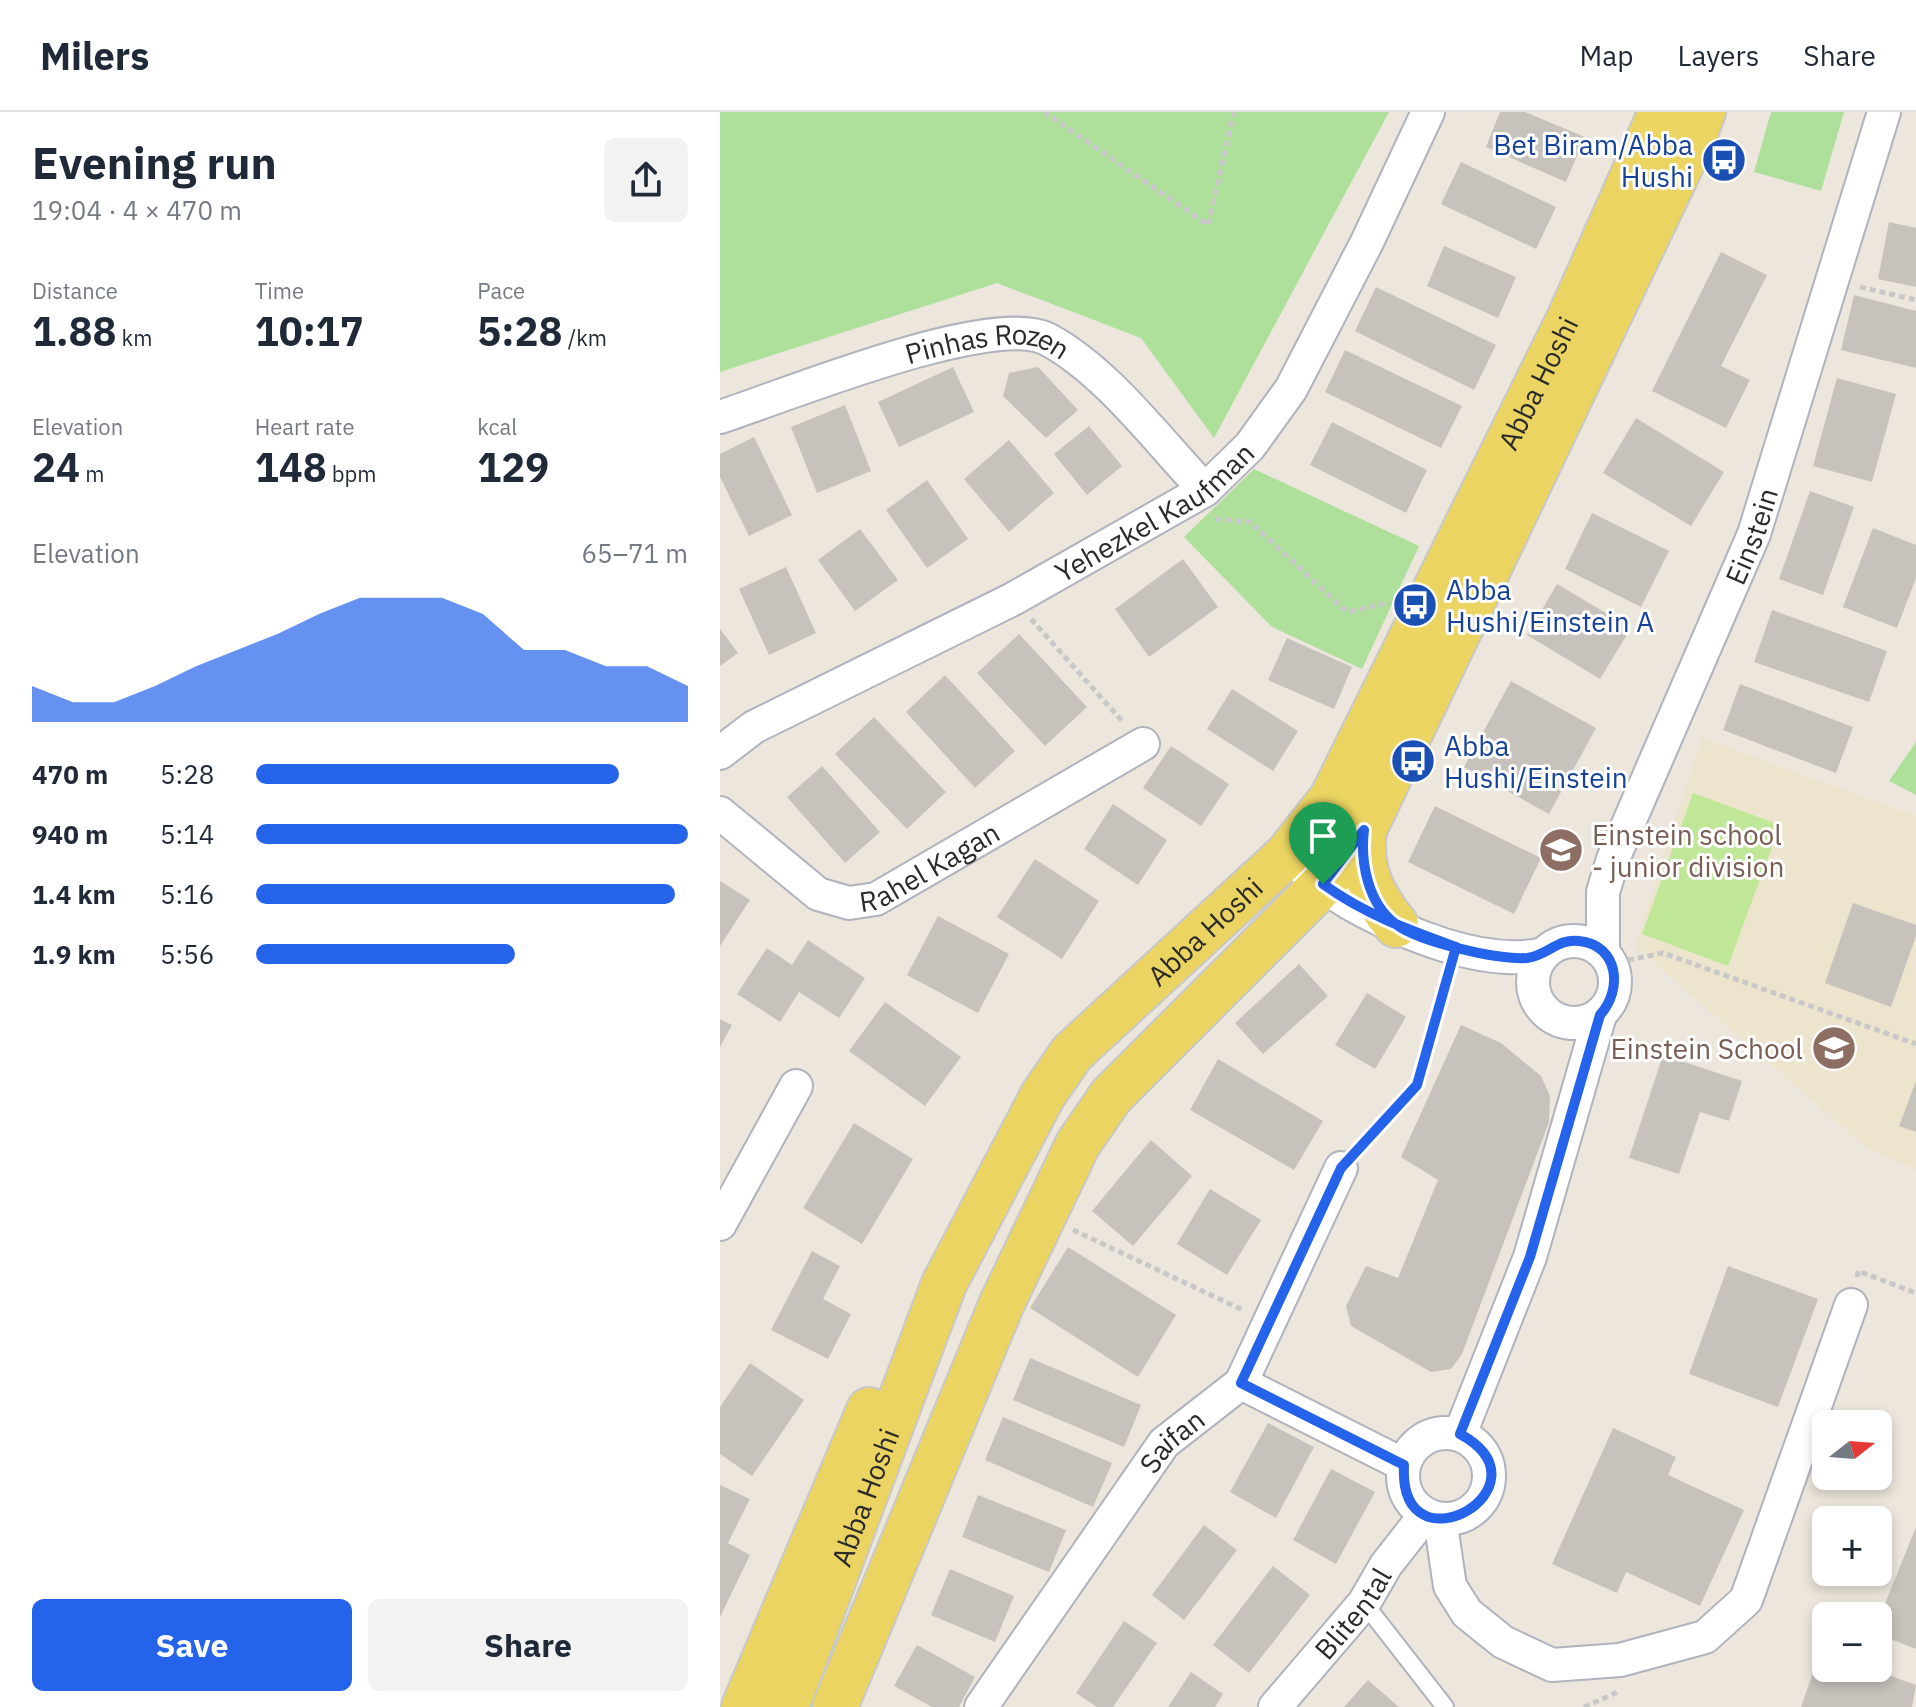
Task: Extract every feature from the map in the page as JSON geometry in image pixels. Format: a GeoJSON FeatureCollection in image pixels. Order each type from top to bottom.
{"type":"FeatureCollection","features":[{"type":"Feature","properties":{"kind":"main road","name":"Abba Hoshi"},"geometry":{"type":"LineString","coordinates":[[786,1707],[944,1284],[1021,1134],[1072,1053],[1287,855],[1332,798],[1570,317],[1661,112]]}},
{"type":"Feature","properties":{"kind":"main road","name":"Abba Hoshi"},"geometry":{"type":"LineString","coordinates":[[835,1707],[1002,1303],[1078,1144],[1111,1096],[1323,884],[1364,830],[1703,112]]}},
{"type":"Feature","properties":{"kind":"main road"},"geometry":{"type":"LineString","coordinates":[[1364,830],[1362,858],[1372,892],[1396,925]]}},
{"type":"Feature","properties":{"kind":"main road"},"geometry":{"type":"LineString","coordinates":[[744,1707],[849,1450],[904,1340],[944,1284]]}},
{"type":"Feature","properties":{"kind":"street","name":"Yehezkel Kaufman"},"geometry":{"type":"LineString","coordinates":[[720,753],[754,727],[1013,599],[1205,490],[1250,446],[1291,389],[1367,242],[1428,112]]}},
{"type":"Feature","properties":{"kind":"street","name":"Einstein"},"geometry":{"type":"LineString","coordinates":[[1607,958],[1603,892],[1613,859],[1754,534],[1884,112]]}},
{"type":"Feature","properties":{"kind":"street","name":"Pinhas Rozen"},"geometry":{"type":"LineString","coordinates":[[720,417],[960,337],[1017,331],[1046,338],[1093,371],[1205,490]]}},
{"type":"Feature","properties":{"kind":"street","name":"Rahel Kagan"},"geometry":{"type":"LineString","coordinates":[[720,813],[818,894],[849,903],[876,899],[1143,744]]}},
{"type":"Feature","properties":{"kind":"street"},"geometry":{"type":"LineString","coordinates":[[1287,855],[1348,902],[1396,925],[1463,950],[1508,957],[1544,954],[1566,941],[1579,941],[1607,958],[1615,991],[1600,1015],[1530,1257],[1460,1434]]}},
{"type":"Feature","properties":{"kind":"street"},"geometry":{"type":"LineString","coordinates":[[1463,950],[1550,1012],[1573,1024],[1600,1015]]}},
{"type":"Feature","properties":{"kind":"street"},"geometry":{"type":"LineString","coordinates":[[1544,954],[1533,977],[1571,1058],[1574,1108]]}},
{"type":"Feature","properties":{"kind":"street"},"geometry":{"type":"LineString","coordinates":[[720,1224],[796,1086]]}},
{"type":"Feature","properties":{"kind":"street","name":"Saifan"},"geometry":{"type":"LineString","coordinates":[[981,1707],[1164,1443],[1241,1383],[1341,1168]]}},
{"type":"Feature","properties":{"kind":"street"},"geometry":{"type":"LineString","coordinates":[[1433,1516],[1467,1514],[1486,1493],[1488,1464],[1482,1451],[1460,1434],[1432,1435],[1410,1452],[1404,1465],[1407,1494],[1433,1516],[1450,1586],[1467,1613],[1503,1642],[1552,1665],[1620,1660],[1705,1637],[1746,1600],[1851,1305]]}},
{"type":"Feature","properties":{"kind":"street"},"geometry":{"type":"LineString","coordinates":[[1241,1383],[1404,1465]]}},
{"type":"Feature","properties":{"kind":"street","name":"Blitental"},"geometry":{"type":"LineString","coordinates":[[1275,1707],[1364,1603],[1386,1565],[1433,1516]]}},
{"type":"Feature","properties":{"kind":"lane"},"geometry":{"type":"LineString","coordinates":[[1364,1603],[1445,1707]]}},
{"type":"Feature","properties":{"kind":"path"},"geometry":{"type":"LineString","coordinates":[[1044,112],[1208,225],[1234,112]]}},
{"type":"Feature","properties":{"kind":"path"},"geometry":{"type":"LineString","coordinates":[[1832,281],[1916,300]]}},
{"type":"Feature","properties":{"kind":"path"},"geometry":{"type":"LineString","coordinates":[[1250,522],[1347,612]]}},
{"type":"Feature","properties":{"kind":"path"},"geometry":{"type":"LineString","coordinates":[[1013,599],[1143,744]]}},
{"type":"Feature","properties":{"kind":"path"},"geometry":{"type":"LineString","coordinates":[[1341,1168],[1417,1085],[1463,950]]}},
{"type":"Feature","properties":{"kind":"path"},"geometry":{"type":"LineString","coordinates":[[1607,958],[1663,953],[1916,1044]]}},
{"type":"Feature","properties":{"kind":"path"},"geometry":{"type":"LineString","coordinates":[[1081,1234],[1270,1322]]}},
{"type":"Feature","properties":{"kind":"path"},"geometry":{"type":"LineString","coordinates":[[1851,1305],[1858,1271],[1916,1293]]}},
{"type":"Feature","properties":{"kind":"shaded area","name":"Einstein School"},"geometry":{"type":"Polygon","coordinates":[[[1702,738],[1916,816],[1916,1169],[1868,1149],[1635,946],[1702,738]]]}},
{"type":"Feature","properties":{"kind":"green space"},"geometry":{"type":"Polygon","coordinates":[[[720,112],[1389,112],[1214,438],[1141,338],[997,283],[720,372],[720,112]]]}},
{"type":"Feature","properties":{"kind":"green space"},"geometry":{"type":"Polygon","coordinates":[[[1771,112],[1844,112],[1821,191],[1754,172],[1771,112]]]}},
{"type":"Feature","properties":{"kind":"green space"},"geometry":{"type":"Polygon","coordinates":[[[1254,469],[1419,546],[1362,669],[1272,627],[1184,537],[1254,469]]]}},
{"type":"Feature","properties":{"kind":"green space"},"geometry":{"type":"Polygon","coordinates":[[[1916,742],[1916,795],[1889,781],[1916,742]]]}},
{"type":"Feature","properties":{"kind":"green space"},"geometry":{"type":"Polygon","coordinates":[[[1693,793],[1780,825],[1728,966],[1642,934],[1693,793]]]}},
{"type":"Feature","properties":{"kind":"building"},"geometry":{"type":"Polygon","coordinates":[[[1500,112],[1525,112],[1585,137],[1566,182],[1486,147],[1500,112]]]}},
{"type":"Feature","properties":{"kind":"building"},"geometry":{"type":"Polygon","coordinates":[[[1461,162],[1556,207],[1536,249],[1441,204],[1461,162]]]}},
{"type":"Feature","properties":{"kind":"building"},"geometry":{"type":"Polygon","coordinates":[[[1889,222],[1916,228],[1916,287],[1878,279],[1889,222]]]}},
{"type":"Feature","properties":{"kind":"building"},"geometry":{"type":"Polygon","coordinates":[[[1444,246],[1516,277],[1498,318],[1427,286],[1444,246]]]}},
{"type":"Feature","properties":{"kind":"building"},"geometry":{"type":"Polygon","coordinates":[[[1721,252],[1767,275],[1721,366],[1750,380],[1726,428],[1652,391],[1721,252]]]}},
{"type":"Feature","properties":{"kind":"building"},"geometry":{"type":"Polygon","coordinates":[[[1376,287],[1496,345],[1474,390],[1355,331],[1376,287]]]}},
{"type":"Feature","properties":{"kind":"building"},"geometry":{"type":"Polygon","coordinates":[[[1854,295],[1916,311],[1916,368],[1841,350],[1854,295]]]}},
{"type":"Feature","properties":{"kind":"building"},"geometry":{"type":"Polygon","coordinates":[[[1345,350],[1462,406],[1441,448],[1325,392],[1345,350]]]}},
{"type":"Feature","properties":{"kind":"building"},"geometry":{"type":"Polygon","coordinates":[[[953,367],[974,412],[899,447],[878,402],[953,367]]]}},
{"type":"Feature","properties":{"kind":"building"},"geometry":{"type":"Polygon","coordinates":[[[1038,367],[1078,410],[1046,438],[1003,396],[1009,373],[1038,367]]]}},
{"type":"Feature","properties":{"kind":"building"},"geometry":{"type":"Polygon","coordinates":[[[1837,378],[1896,394],[1872,482],[1813,466],[1837,378]]]}},
{"type":"Feature","properties":{"kind":"building"},"geometry":{"type":"Polygon","coordinates":[[[845,405],[871,471],[817,493],[791,427],[845,405]]]}},
{"type":"Feature","properties":{"kind":"building"},"geometry":{"type":"Polygon","coordinates":[[[1636,418],[1724,472],[1691,526],[1603,473],[1636,418]]]}},
{"type":"Feature","properties":{"kind":"building"},"geometry":{"type":"Polygon","coordinates":[[[1332,422],[1427,470],[1406,513],[1310,465],[1332,422]]]}},
{"type":"Feature","properties":{"kind":"building"},"geometry":{"type":"Polygon","coordinates":[[[1089,426],[1122,466],[1087,495],[1054,454],[1089,426]]]}},
{"type":"Feature","properties":{"kind":"building"},"geometry":{"type":"Polygon","coordinates":[[[754,437],[792,515],[749,536],[720,477],[720,454],[754,437]]]}},
{"type":"Feature","properties":{"kind":"building"},"geometry":{"type":"Polygon","coordinates":[[[1009,440],[1054,493],[1009,532],[964,479],[1009,440]]]}},
{"type":"Feature","properties":{"kind":"building"},"geometry":{"type":"Polygon","coordinates":[[[927,480],[968,539],[927,568],[886,510],[927,480]]]}},
{"type":"Feature","properties":{"kind":"building"},"geometry":{"type":"Polygon","coordinates":[[[1810,491],[1854,507],[1823,595],[1779,579],[1810,491]]]}},
{"type":"Feature","properties":{"kind":"building"},"geometry":{"type":"Polygon","coordinates":[[[1592,513],[1669,551],[1641,607],[1565,569],[1592,513]]]}},
{"type":"Feature","properties":{"kind":"building"},"geometry":{"type":"Polygon","coordinates":[[[1873,528],[1916,545],[1916,578],[1897,628],[1843,607],[1873,528]]]}},
{"type":"Feature","properties":{"kind":"building"},"geometry":{"type":"Polygon","coordinates":[[[860,529],[898,580],[855,611],[818,560],[860,529]]]}},
{"type":"Feature","properties":{"kind":"building"},"geometry":{"type":"Polygon","coordinates":[[[1183,559],[1218,607],[1149,657],[1115,609],[1183,559]]]}},
{"type":"Feature","properties":{"kind":"building"},"geometry":{"type":"Polygon","coordinates":[[[786,567],[816,633],[769,655],[739,589],[786,567]]]}},
{"type":"Feature","properties":{"kind":"building"},"geometry":{"type":"Polygon","coordinates":[[[1557,584],[1631,628],[1600,679],[1527,635],[1557,584]]]}},
{"type":"Feature","properties":{"kind":"building"},"geometry":{"type":"Polygon","coordinates":[[[1772,610],[1887,651],[1869,702],[1754,662],[1772,610]]]}},
{"type":"Feature","properties":{"kind":"building"},"geometry":{"type":"Polygon","coordinates":[[[720,629],[738,653],[720,666],[720,629]]]}},
{"type":"Feature","properties":{"kind":"building"},"geometry":{"type":"Polygon","coordinates":[[[1019,634],[1087,707],[1045,746],[977,673],[1019,634]]]}},
{"type":"Feature","properties":{"kind":"building"},"geometry":{"type":"Polygon","coordinates":[[[1287,638],[1352,667],[1334,709],[1268,680],[1287,638]]]}},
{"type":"Feature","properties":{"kind":"building"},"geometry":{"type":"Polygon","coordinates":[[[945,675],[1015,751],[975,788],[906,712],[945,675]]]}},
{"type":"Feature","properties":{"kind":"building"},"geometry":{"type":"Polygon","coordinates":[[[1511,681],[1596,728],[1549,814],[1464,767],[1511,681]]]}},
{"type":"Feature","properties":{"kind":"building"},"geometry":{"type":"Polygon","coordinates":[[[1740,684],[1853,727],[1836,773],[1723,730],[1740,684]]]}},
{"type":"Feature","properties":{"kind":"building"},"geometry":{"type":"Polygon","coordinates":[[[1232,689],[1298,731],[1273,771],[1207,729],[1232,689]]]}},
{"type":"Feature","properties":{"kind":"building"},"geometry":{"type":"Polygon","coordinates":[[[874,717],[946,792],[907,829],[835,754],[874,717]]]}},
{"type":"Feature","properties":{"kind":"building"},"geometry":{"type":"Polygon","coordinates":[[[1171,746],[1229,784],[1201,826],[1143,788],[1171,746]]]}},
{"type":"Feature","properties":{"kind":"building"},"geometry":{"type":"Polygon","coordinates":[[[822,766],[880,832],[845,863],[787,797],[822,766]]]}},
{"type":"Feature","properties":{"kind":"building"},"geometry":{"type":"Polygon","coordinates":[[[1113,804],[1167,840],[1138,885],[1084,849],[1113,804]]]}},
{"type":"Feature","properties":{"kind":"building"},"geometry":{"type":"Polygon","coordinates":[[[1435,806],[1541,858],[1514,914],[1408,862],[1435,806]]]}},
{"type":"Feature","properties":{"kind":"building"},"geometry":{"type":"Polygon","coordinates":[[[1035,859],[1099,901],[1062,959],[997,917],[1035,859]]]}},
{"type":"Feature","properties":{"kind":"building"},"geometry":{"type":"Polygon","coordinates":[[[720,881],[750,900],[720,946],[720,881]]]}},
{"type":"Feature","properties":{"kind":"building"},"geometry":{"type":"Polygon","coordinates":[[[1853,903],[1916,925],[1916,936],[1891,1007],[1825,983],[1853,903]]]}},
{"type":"Feature","properties":{"kind":"building"},"geometry":{"type":"Polygon","coordinates":[[[938,916],[1009,954],[978,1013],[907,975],[938,916]]]}},
{"type":"Feature","properties":{"kind":"building"},"geometry":{"type":"Polygon","coordinates":[[[808,940],[865,978],[839,1018],[799,992],[780,1022],[737,994],[767,948],[792,965],[808,940]]]}},
{"type":"Feature","properties":{"kind":"building"},"geometry":{"type":"Polygon","coordinates":[[[1299,964],[1328,996],[1263,1054],[1235,1023],[1299,964]]]}},
{"type":"Feature","properties":{"kind":"building"},"geometry":{"type":"Polygon","coordinates":[[[1367,993],[1406,1017],[1375,1069],[1335,1045],[1367,993]]]}},
{"type":"Feature","properties":{"kind":"building"},"geometry":{"type":"Polygon","coordinates":[[[885,1002],[961,1057],[925,1106],[849,1051],[885,1002]]]}},
{"type":"Feature","properties":{"kind":"building"},"geometry":{"type":"Polygon","coordinates":[[[720,1019],[732,1025],[720,1047],[720,1019]]]}},
{"type":"Feature","properties":{"kind":"building"},"geometry":{"type":"Polygon","coordinates":[[[1461,1025],[1501,1043],[1541,1076],[1550,1096],[1549,1122],[1462,1354],[1451,1369],[1431,1372],[1351,1326],[1346,1306],[1366,1266],[1398,1278],[1438,1180],[1401,1157],[1461,1025]]]}},
{"type":"Feature","properties":{"kind":"building"},"geometry":{"type":"Polygon","coordinates":[[[1663,1055],[1742,1081],[1729,1121],[1700,1112],[1679,1174],[1629,1158],[1663,1055]]]}},
{"type":"Feature","properties":{"kind":"building"},"geometry":{"type":"Polygon","coordinates":[[[1218,1059],[1323,1121],[1294,1170],[1190,1110],[1218,1059]]]}},
{"type":"Feature","properties":{"kind":"building"},"geometry":{"type":"Polygon","coordinates":[[[1916,1081],[1916,1132],[1899,1126],[1916,1081]]]}},
{"type":"Feature","properties":{"kind":"building"},"geometry":{"type":"Polygon","coordinates":[[[854,1123],[913,1159],[862,1244],[803,1208],[854,1123]]]}},
{"type":"Feature","properties":{"kind":"building"},"geometry":{"type":"Polygon","coordinates":[[[1151,1140],[1192,1176],[1133,1246],[1092,1211],[1151,1140]]]}},
{"type":"Feature","properties":{"kind":"building"},"geometry":{"type":"Polygon","coordinates":[[[1210,1189],[1261,1220],[1227,1275],[1177,1244],[1210,1189]]]}},
{"type":"Feature","properties":{"kind":"building"},"geometry":{"type":"Polygon","coordinates":[[[1068,1247],[1176,1315],[1138,1377],[1030,1308],[1068,1247]]]}},
{"type":"Feature","properties":{"kind":"building"},"geometry":{"type":"Polygon","coordinates":[[[812,1251],[840,1266],[823,1299],[851,1314],[828,1359],[771,1330],[812,1251]]]}},
{"type":"Feature","properties":{"kind":"building"},"geometry":{"type":"Polygon","coordinates":[[[1728,1266],[1818,1299],[1778,1407],[1689,1374],[1728,1266]]]}},
{"type":"Feature","properties":{"kind":"building"},"geometry":{"type":"Polygon","coordinates":[[[1030,1358],[1141,1405],[1124,1447],[1013,1400],[1030,1358]]]}},
{"type":"Feature","properties":{"kind":"building"},"geometry":{"type":"Polygon","coordinates":[[[750,1363],[804,1400],[752,1476],[720,1454],[720,1407],[750,1363]]]}},
{"type":"Feature","properties":{"kind":"building"},"geometry":{"type":"Polygon","coordinates":[[[1003,1417],[1112,1463],[1093,1507],[985,1460],[1003,1417]]]}},
{"type":"Feature","properties":{"kind":"building"},"geometry":{"type":"Polygon","coordinates":[[[1268,1423],[1314,1447],[1276,1518],[1230,1492],[1268,1423]]]}},
{"type":"Feature","properties":{"kind":"building"},"geometry":{"type":"Polygon","coordinates":[[[1613,1428],[1676,1457],[1668,1475],[1744,1510],[1700,1606],[1626,1572],[1617,1593],[1552,1564],[1613,1428]]]}},
{"type":"Feature","properties":{"kind":"building"},"geometry":{"type":"Polygon","coordinates":[[[1331,1469],[1375,1492],[1336,1564],[1293,1540],[1331,1469]]]}},
{"type":"Feature","properties":{"kind":"building"},"geometry":{"type":"Polygon","coordinates":[[[720,1485],[750,1499],[728,1543],[750,1555],[720,1617],[720,1485]]]}},
{"type":"Feature","properties":{"kind":"building"},"geometry":{"type":"Polygon","coordinates":[[[978,1495],[1066,1530],[1049,1572],[962,1537],[978,1495]]]}},
{"type":"Feature","properties":{"kind":"building"},"geometry":{"type":"Polygon","coordinates":[[[1204,1525],[1237,1550],[1184,1620],[1152,1595],[1204,1525]]]}},
{"type":"Feature","properties":{"kind":"building"},"geometry":{"type":"Polygon","coordinates":[[[1916,1527],[1916,1649],[1892,1640],[1892,1602],[1886,1602],[1916,1527]]]}},
{"type":"Feature","properties":{"kind":"building"},"geometry":{"type":"Polygon","coordinates":[[[1273,1566],[1310,1595],[1249,1673],[1213,1645],[1273,1566]]]}},
{"type":"Feature","properties":{"kind":"building"},"geometry":{"type":"Polygon","coordinates":[[[950,1569],[1014,1596],[995,1642],[931,1615],[950,1569]]]}},
{"type":"Feature","properties":{"kind":"building"},"geometry":{"type":"Polygon","coordinates":[[[1124,1621],[1157,1643],[1113,1707],[1097,1707],[1076,1693],[1124,1621]]]}},
{"type":"Feature","properties":{"kind":"building"},"geometry":{"type":"Polygon","coordinates":[[[917,1645],[975,1677],[959,1707],[932,1707],[894,1686],[917,1645]]]}},
{"type":"Feature","properties":{"kind":"building"},"geometry":{"type":"Polygon","coordinates":[[[1191,1672],[1223,1694],[1215,1707],[1168,1707],[1191,1672]]]}},
{"type":"Feature","properties":{"kind":"building"},"geometry":{"type":"Polygon","coordinates":[[[1812,1676],[1812,1682],[1892,1682],[1892,1676],[1916,1685],[1912,1707],[1801,1707],[1812,1676]]]}},
{"type":"Feature","properties":{"kind":"building"},"geometry":{"type":"Polygon","coordinates":[[[1368,1680],[1399,1707],[1344,1707],[1368,1680]]]}},
{"type":"Feature","properties":{"kind":"place","name":"Bet Biram/Abba Hushi"},"geometry":{"type":"Point","coordinates":[1724,160]}},
{"type":"Feature","properties":{"kind":"place","name":"Abba Hushi/Einstein A"},"geometry":{"type":"Point","coordinates":[1415,605]}},
{"type":"Feature","properties":{"kind":"place","name":"Abba Hushi/Einstein"},"geometry":{"type":"Point","coordinates":[1413,761]}},
{"type":"Feature","properties":{"kind":"place","name":"Einstein school - junior division"},"geometry":{"type":"Point","coordinates":[1561,850]}},
{"type":"Feature","properties":{"kind":"place","name":"Einstein School"},"geometry":{"type":"Point","coordinates":[1834,1048]}},
{"type":"Feature","properties":{"kind":"route"},"geometry":{"type":"LineString","coordinates":[[1323,884],[1364,830],[1362,858],[1372,892],[1396,925],[1470,952],[1490,956],[1528,958],[1544,954],[1566,941],[1592,944],[1611,963],[1616,977],[1610,1004],[1600,1015],[1530,1257],[1460,1434],[1473,1441],[1488,1464],[1490,1479],[1486,1493],[1479,1505],[1454,1519],[1440,1519],[1415,1506],[1403,1480],[1404,1465],[1241,1383],[1341,1168],[1417,1085],[1456,947],[1396,925],[1372,915],[1323,884]]}}]}
